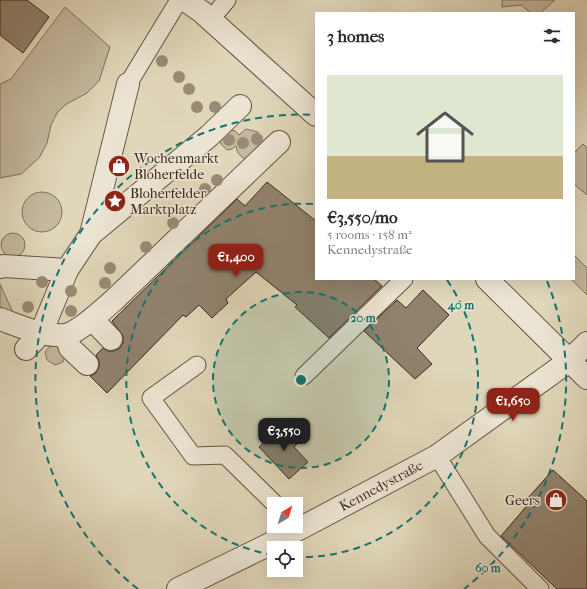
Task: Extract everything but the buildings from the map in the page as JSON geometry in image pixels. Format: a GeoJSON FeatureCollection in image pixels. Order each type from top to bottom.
{"type":"FeatureCollection","features":[{"type":"Feature","properties":{"kind":"street"},"geometry":{"type":"LineString","coordinates":[[185,0],[210,20],[315,114]]}},
{"type":"Feature","properties":{"kind":"street"},"geometry":{"type":"LineString","coordinates":[[91,234],[128,84]]}},
{"type":"Feature","properties":{"kind":"street"},"geometry":{"type":"LineString","coordinates":[[26,349],[41,333],[67,270],[91,234],[209,136],[240,106]]}},
{"type":"Feature","properties":{"kind":"street"},"geometry":{"type":"LineString","coordinates":[[68,341],[115,299],[279,142]]}},
{"type":"Feature","properties":{"kind":"street"},"geometry":{"type":"LineString","coordinates":[[0,267],[67,270]]}},
{"type":"Feature","properties":{"kind":"street"},"geometry":{"type":"LineString","coordinates":[[488,280],[587,378]]}},
{"type":"Feature","properties":{"kind":"street"},"geometry":{"type":"LineString","coordinates":[[0,319],[68,341],[82,369]]}},
{"type":"Feature","properties":{"kind":"street"},"geometry":{"type":"LineString","coordinates":[[92,319],[111,339]]}},
{"type":"Feature","properties":{"kind":"street","name":"Kennedystraße"},"geometry":{"type":"LineString","coordinates":[[303,524],[438,456],[569,361],[587,343]]}},
{"type":"Feature","properties":{"kind":"street","name":"Kennedystraße"},"geometry":{"type":"LineString","coordinates":[[178,589],[286,533]]}},
{"type":"Feature","properties":{"kind":"lane"},"geometry":{"type":"LineString","coordinates":[[128,84],[180,0]]}},
{"type":"Feature","properties":{"kind":"lane"},"geometry":{"type":"LineString","coordinates":[[210,20],[227,0]]}},
{"type":"Feature","properties":{"kind":"lane"},"geometry":{"type":"LineString","coordinates":[[304,376],[403,280]]}},
{"type":"Feature","properties":{"kind":"lane"},"geometry":{"type":"LineString","coordinates":[[197,365],[151,398],[193,456],[225,455],[268,497]]}},
{"type":"Feature","properties":{"kind":"lane"},"geometry":{"type":"LineString","coordinates":[[438,456],[487,536],[540,589]]}},
{"type":"Feature","properties":{"kind":"shaded area"},"geometry":{"type":"Polygon","coordinates":[[[502,0],[555,0],[541,12],[530,12],[521,5],[502,7],[502,0]]]}},
{"type":"Feature","properties":{"kind":"shaded area"},"geometry":{"type":"Polygon","coordinates":[[[65,7],[110,47],[99,81],[87,93],[65,105],[57,113],[51,125],[47,143],[39,158],[21,174],[0,178],[0,84],[11,79],[65,7]]]}},
{"type":"Feature","properties":{"kind":"shaded area"},"geometry":{"type":"Polygon","coordinates":[[[246,129],[258,132],[264,145],[249,160],[240,155],[236,146],[227,150],[221,144],[220,138],[230,130],[235,131],[239,135],[246,129]]]}},
{"type":"Feature","properties":{"kind":"shaded area"},"geometry":{"type":"Polygon","coordinates":[[[583,144],[587,148],[587,195],[575,185],[575,152],[583,144]]]}},
{"type":"Feature","properties":{"kind":"shaded area"},"geometry":{"type":"Polygon","coordinates":[[[46,192],[53,195],[59,201],[62,212],[61,220],[53,229],[46,232],[38,232],[31,229],[23,220],[22,208],[25,201],[34,193],[46,192]]]}},
{"type":"Feature","properties":{"kind":"shaded area"},"geometry":{"type":"Polygon","coordinates":[[[13,233],[22,236],[25,245],[22,254],[13,257],[4,254],[1,245],[4,236],[13,233]]]}},
{"type":"Feature","properties":{"kind":"shaded area"},"geometry":{"type":"Polygon","coordinates":[[[575,256],[587,268],[587,295],[572,280],[575,280],[575,256]]]}},
{"type":"Feature","properties":{"kind":"shaded area"},"geometry":{"type":"Polygon","coordinates":[[[0,284],[14,315],[0,311],[0,284]]]}},
{"type":"Feature","properties":{"kind":"shaded area"},"geometry":{"type":"Polygon","coordinates":[[[51,345],[59,345],[66,353],[63,362],[55,365],[47,360],[45,352],[51,345]]]}},
{"type":"Feature","properties":{"kind":"place","name":"Wochenmarkt Bloherfelde"},"geometry":{"type":"Point","coordinates":[119,166]}},
{"type":"Feature","properties":{"kind":"place","name":"Bloherfelder Marktplatz"},"geometry":{"type":"Point","coordinates":[115,201]}},
{"type":"Feature","properties":{"kind":"place","name":"Geers"},"geometry":{"type":"Point","coordinates":[556,500]}}]}
